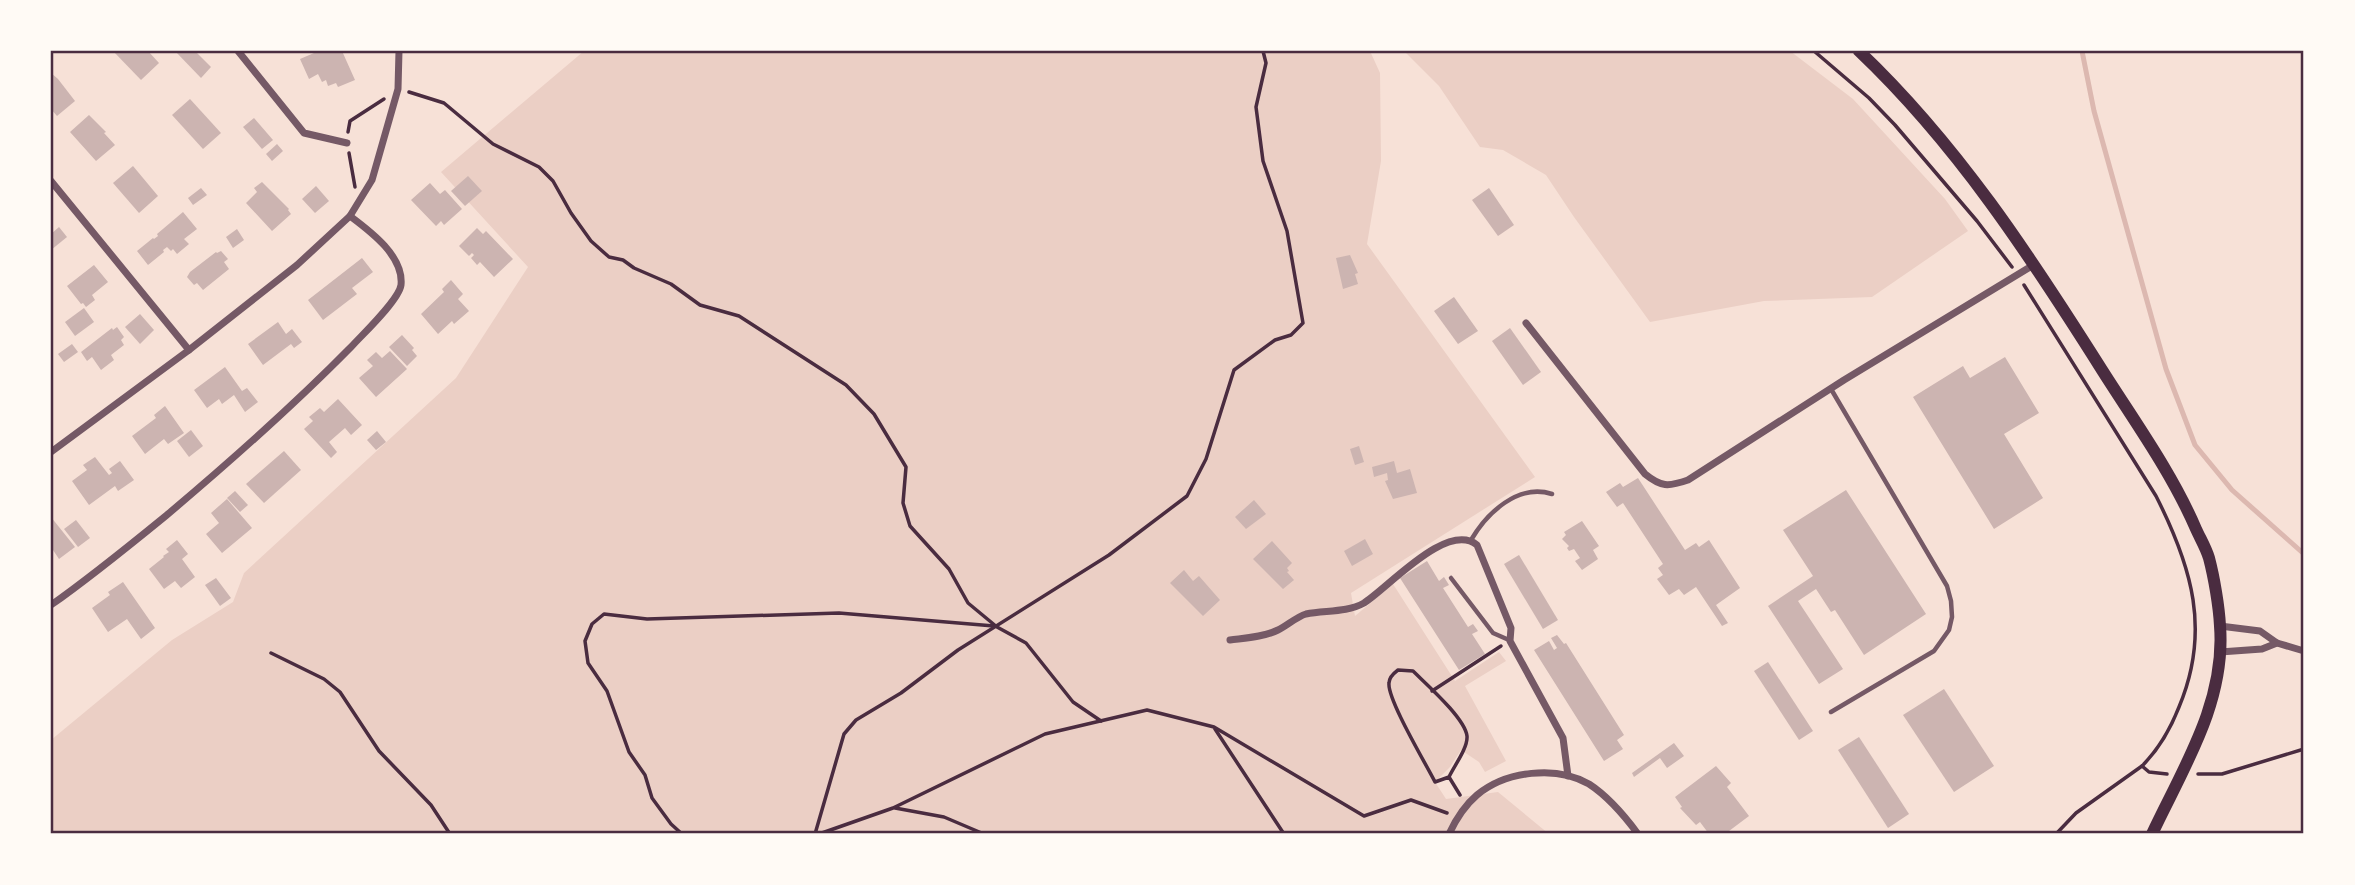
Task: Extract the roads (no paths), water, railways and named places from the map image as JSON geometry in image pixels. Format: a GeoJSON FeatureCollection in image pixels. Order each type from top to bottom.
{"type":"FeatureCollection","features":[{"type":"Feature","properties":{"kind":"main road"},"geometry":{"type":"LineString","coordinates":[[1859,51],[1916,108],[1952,151],[2035,264],[2185,502],[2209,558],[2220,626],[2220,652],[2215,687],[2194,751],[2152,834]]}},
{"type":"Feature","properties":{"kind":"street"},"geometry":{"type":"LineString","coordinates":[[238,51],[304,133],[347,143]]}},
{"type":"Feature","properties":{"kind":"street"},"geometry":{"type":"LineString","coordinates":[[51,452],[297,265],[350,216],[372,180],[398,89],[399,51]]}},
{"type":"Feature","properties":{"kind":"street"},"geometry":{"type":"LineString","coordinates":[[51,181],[188,350]]}},
{"type":"Feature","properties":{"kind":"street"},"geometry":{"type":"LineString","coordinates":[[51,605],[145,533],[245,450],[379,318],[401,287],[401,268],[376,236],[350,216]]}},
{"type":"Feature","properties":{"kind":"street"},"geometry":{"type":"LineString","coordinates":[[1526,323],[1645,474],[1658,484],[1673,486],[1688,480],[2035,264]]}},
{"type":"Feature","properties":{"kind":"street"},"geometry":{"type":"LineString","coordinates":[[1230,640],[1275,632],[1304,615],[1337,612],[1363,603],[1428,553],[1458,539],[1471,540],[1477,545],[1511,628],[1510,641],[1563,738],[1568,776]]}},
{"type":"Feature","properties":{"kind":"street"},"geometry":{"type":"LineString","coordinates":[[2220,626],[2260,631],[2277,643],[2304,651]]}},
{"type":"Feature","properties":{"kind":"street"},"geometry":{"type":"LineString","coordinates":[[2220,652],[2262,649],[2277,643]]}},
{"type":"Feature","properties":{"kind":"street"},"geometry":{"type":"LineString","coordinates":[[1449,834],[1457,817],[1477,795],[1494,784],[1513,777],[1550,773],[1568,776],[1588,784],[1616,806],[1638,834]]}},
{"type":"Feature","properties":{"kind":"lane"},"geometry":{"type":"LineString","coordinates":[[1831,389],[1947,586],[1952,617],[1949,630],[1934,651],[1831,712]]}},
{"type":"Feature","properties":{"kind":"lane"},"geometry":{"type":"LineString","coordinates":[[1471,540],[1479,527],[1522,492],[1552,494]]}},
{"type":"Feature","properties":{"kind":"lane"},"geometry":{"type":"LineString","coordinates":[[1451,578],[1493,632],[1510,641]]}},
{"type":"Feature","properties":{"kind":"waterway"},"geometry":{"type":"LineString","coordinates":[[2082,51],[2094,111],[2166,369],[2195,445],[2232,490],[2304,554]]}}]}
